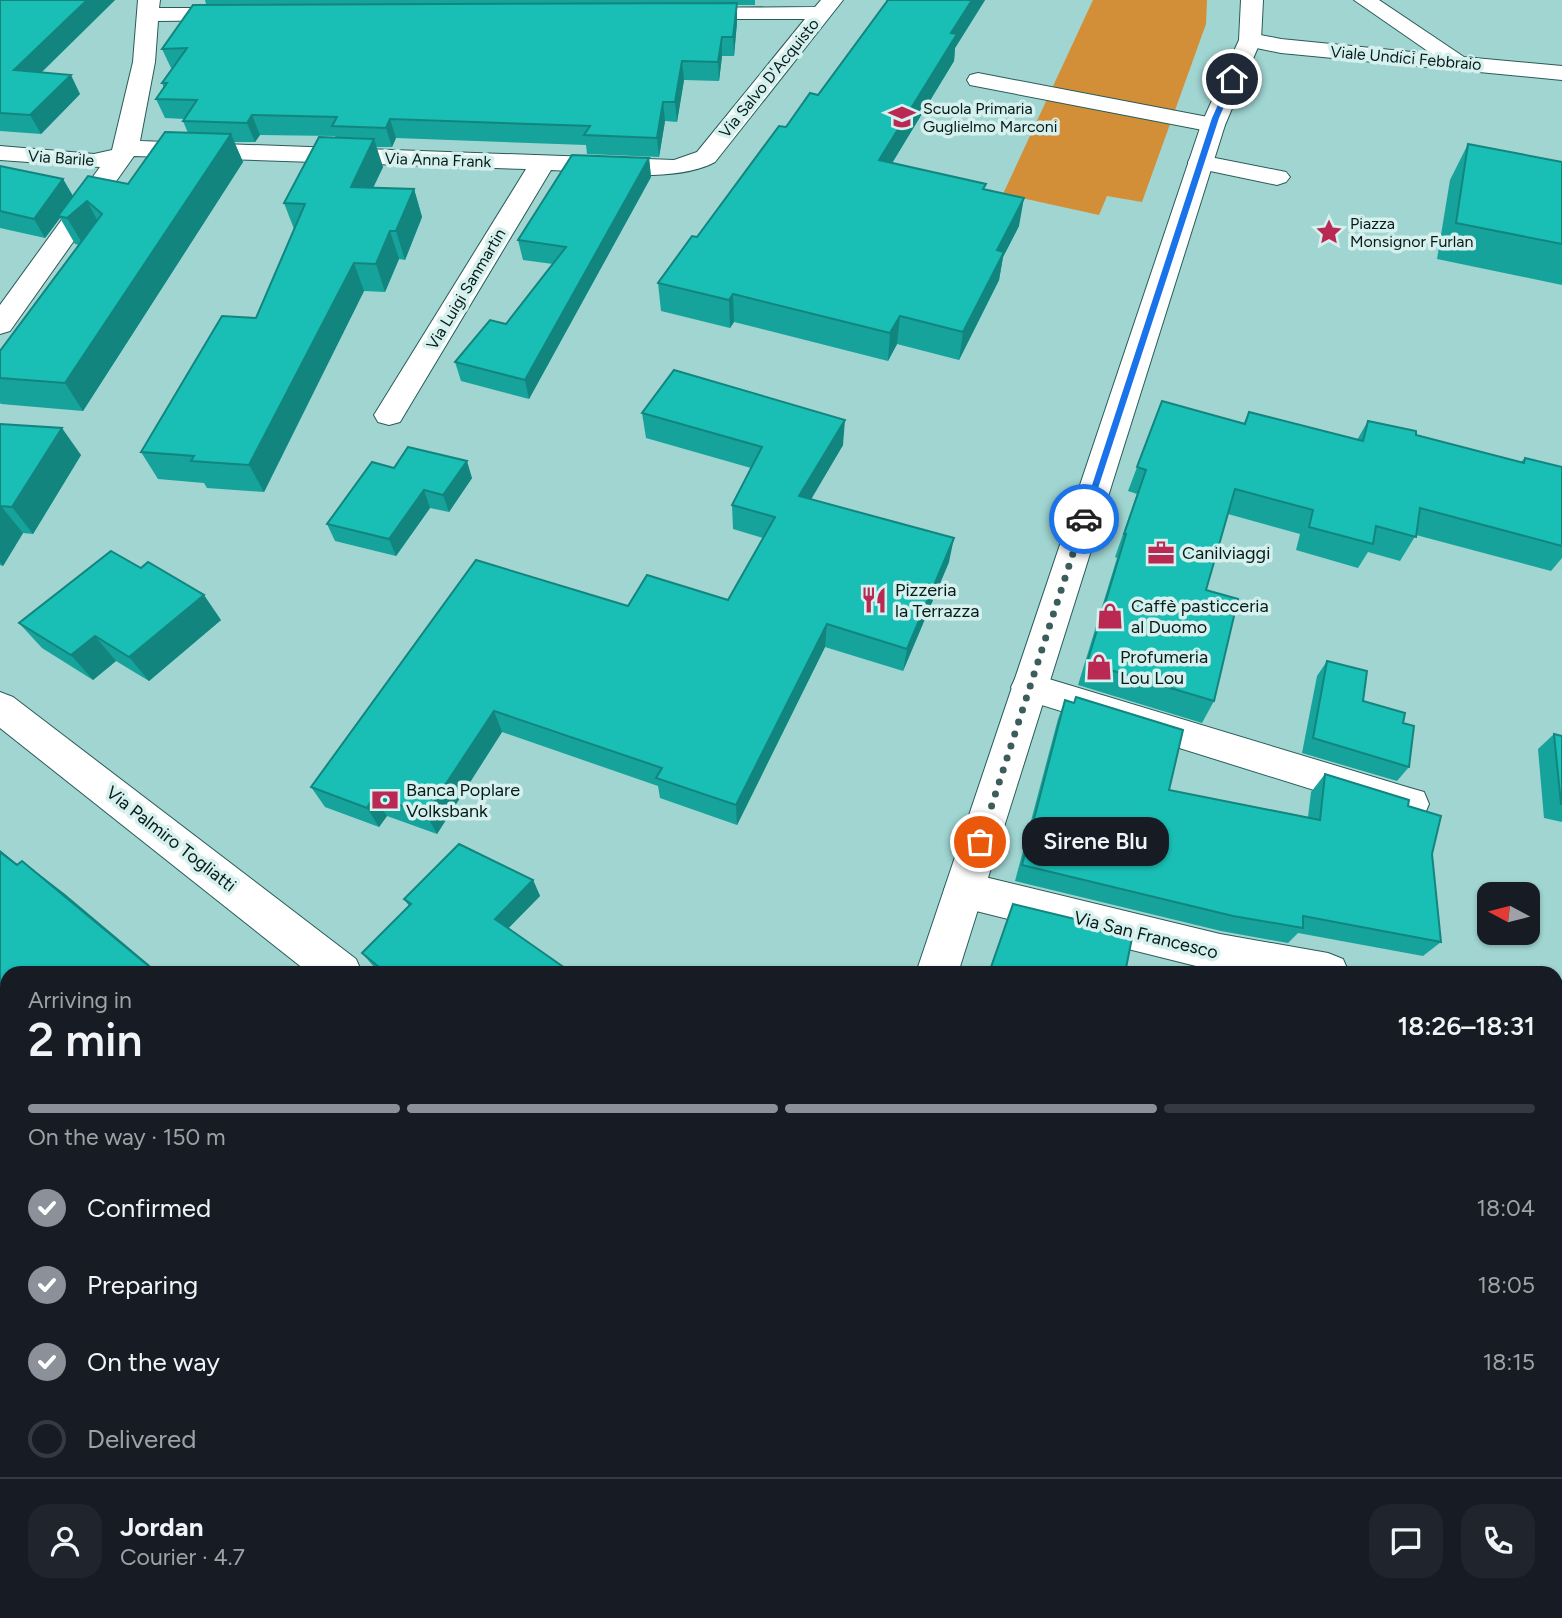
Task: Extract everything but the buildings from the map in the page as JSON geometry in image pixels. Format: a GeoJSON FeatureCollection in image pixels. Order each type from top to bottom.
{"type":"FeatureCollection","features":[{"type":"Feature","properties":{"kind":"street"},"geometry":{"type":"LineString","coordinates":[[939,966],[1200,162],[1250,40],[1252,0]]}},
{"type":"Feature","properties":{"kind":"street"},"geometry":{"type":"LineString","coordinates":[[1365,0],[1433,46],[1462,62]]}},
{"type":"Feature","properties":{"kind":"street"},"geometry":{"type":"LineString","coordinates":[[670,13],[826,7]]}},
{"type":"Feature","properties":{"kind":"street","name":"Via Salvo D'Acquisto"},"geometry":{"type":"LineString","coordinates":[[706,157],[826,7]]}},
{"type":"Feature","properties":{"kind":"street"},"geometry":{"type":"LineString","coordinates":[[0,325],[124,152],[144,62],[148,8],[258,14]]}},
{"type":"Feature","properties":{"kind":"street","name":"Viale Undici Febbraio"},"geometry":{"type":"LineString","coordinates":[[1250,40],[1281,46],[1562,73]]}},
{"type":"Feature","properties":{"kind":"street"},"geometry":{"type":"LineString","coordinates":[[978,80],[1213,125]]}},
{"type":"Feature","properties":{"kind":"street","name":"Via Anna Frank"},"geometry":{"type":"LineString","coordinates":[[124,152],[674,167],[695,163],[706,157]]}},
{"type":"Feature","properties":{"kind":"street","name":"Via Barile"},"geometry":{"type":"LineString","coordinates":[[0,153],[107,161],[124,152]]}},
{"type":"Feature","properties":{"kind":"street"},"geometry":{"type":"LineString","coordinates":[[1200,162],[1277,177]]}},
{"type":"Feature","properties":{"kind":"street","name":"Via Luigi Sanmartin"},"geometry":{"type":"LineString","coordinates":[[389,415],[542,164]]}},
{"type":"Feature","properties":{"kind":"street"},"geometry":{"type":"LineString","coordinates":[[1029,687],[1410,804]]}},
{"type":"Feature","properties":{"kind":"street","name":"Via Palmiro Togliatti"},"geometry":{"type":"LineString","coordinates":[[0,707],[332,966]]}},
{"type":"Feature","properties":{"kind":"street","name":"Via San Francesco"},"geometry":{"type":"LineString","coordinates":[[964,890],[1220,953],[1290,966]]}},
{"type":"Feature","properties":{"kind":"shaded area"},"geometry":{"type":"Polygon","coordinates":[[[1093,0],[1207,0],[1206,24],[1142,202],[1107,196],[1099,215],[1003,194],[1093,0]]]}},
{"type":"Feature","properties":{"kind":"way so far"},"geometry":{"type":"LineString","coordinates":[[980,842],[1084,519]]}},
{"type":"Feature","properties":{"kind":"place","name":"Scuola Primaria Guglielmo Marconi"},"geometry":{"type":"Point","coordinates":[902,117]}},
{"type":"Feature","properties":{"kind":"place","name":"Piazza Monsignor Furlan"},"geometry":{"type":"Point","coordinates":[1329,232]}},
{"type":"Feature","properties":{"kind":"place","name":"Canilviaggi"},"geometry":{"type":"Point","coordinates":[1161,553]}},
{"type":"Feature","properties":{"kind":"place","name":"Pizzeria la Terrazza"},"geometry":{"type":"Point","coordinates":[874,600]}},
{"type":"Feature","properties":{"kind":"place","name":"Caffè pasticceria al Duomo"},"geometry":{"type":"Point","coordinates":[1110,616]}},
{"type":"Feature","properties":{"kind":"place","name":"Profumeria Lou Lou"},"geometry":{"type":"Point","coordinates":[1099,667]}},
{"type":"Feature","properties":{"kind":"place","name":"Banca Poplare Volksbank"},"geometry":{"type":"Point","coordinates":[385,800]}},
{"type":"Feature","properties":{"kind":"place","name":"Sirene Blu"},"geometry":{"type":"Point","coordinates":[980,842]}},
{"type":"Feature","properties":{"kind":"route"},"geometry":{"type":"LineString","coordinates":[[1084,519],[1215,118],[1232,79]]}}]}
